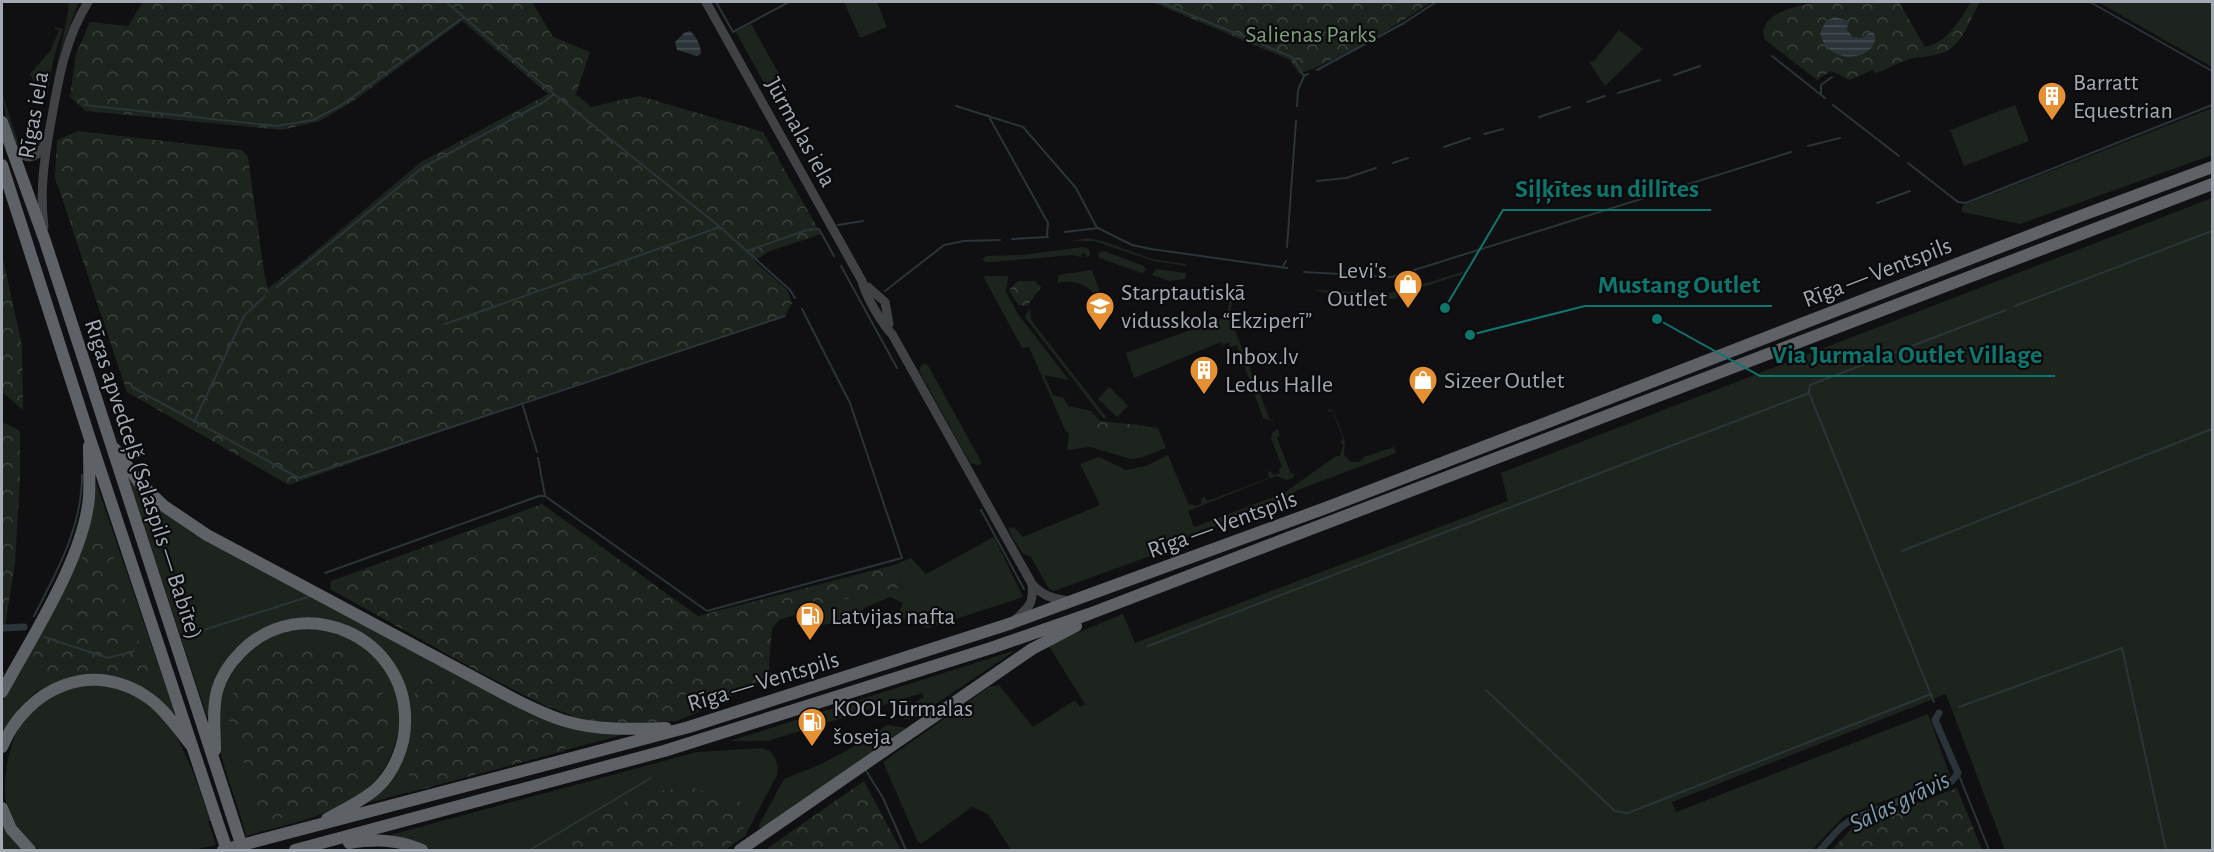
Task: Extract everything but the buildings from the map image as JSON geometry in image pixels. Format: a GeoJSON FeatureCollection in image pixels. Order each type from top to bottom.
{"type":"FeatureCollection","features":[{"type":"Feature","properties":{"kind":"highway","name":"Rīgas apvedceļš (Salaspils — Babīte)"},"geometry":{"type":"LineString","coordinates":[[2,122],[45,241],[243,850]]}},
{"type":"Feature","properties":{"kind":"highway","name":"Rīgas apvedceļš (Salaspils — Babīte)"},"geometry":{"type":"LineString","coordinates":[[2,165],[89,436],[195,751],[225,850]]}},
{"type":"Feature","properties":{"kind":"highway","name":"Rīga — Ventspils"},"geometry":{"type":"LineString","coordinates":[[225,850],[689,727],[1009,624],[1331,506],[2212,167]]}},
{"type":"Feature","properties":{"kind":"highway","name":"Rīga — Ventspils"},"geometry":{"type":"LineString","coordinates":[[298,850],[664,751],[1078,618],[2212,184]]}},
{"type":"Feature","properties":{"kind":"highway"},"geometry":{"type":"LineString","coordinates":[[2,692],[60,586],[78,542],[89,497],[89,436]]}},
{"type":"Feature","properties":{"kind":"highway"},"geometry":{"type":"LineString","coordinates":[[109,441],[139,482],[164,506],[207,535],[544,714],[572,723],[609,729],[689,727]]}},
{"type":"Feature","properties":{"kind":"highway"},"geometry":{"type":"LineString","coordinates":[[740,850],[1043,642],[1074,627],[1175,589],[1241,556]]}},
{"type":"Feature","properties":{"kind":"highway"},"geometry":{"type":"LineString","coordinates":[[216,766],[214,710],[217,689],[233,660],[250,643],[277,628],[309,623],[333,626],[360,638],[376,651],[396,677],[406,710],[404,740],[395,762],[377,788],[309,828]]}},
{"type":"Feature","properties":{"kind":"highway"},"geometry":{"type":"LineString","coordinates":[[2,747],[10,728],[23,711],[44,694],[63,685],[77,682],[105,681],[128,687],[151,700],[195,751]]}},
{"type":"Feature","properties":{"kind":"highway"},"geometry":{"type":"LineString","coordinates":[[2,808],[11,829],[30,850]]}},
{"type":"Feature","properties":{"kind":"highway"},"geometry":{"type":"LineString","coordinates":[[298,850],[376,840],[400,842],[422,850]]}},
{"type":"Feature","properties":{"kind":"main road","name":"Rīgas iela"},"geometry":{"type":"LineString","coordinates":[[45,241],[41,202],[48,139],[67,44],[88,2]]}},
{"type":"Feature","properties":{"kind":"main road","name":"Jūrmalas iela"},"geometry":{"type":"LineString","coordinates":[[706,2],[862,281],[879,306],[1032,584]]}},
{"type":"Feature","properties":{"kind":"main road"},"geometry":{"type":"LineString","coordinates":[[12,148],[24,156],[35,156],[39,154],[48,139]]}},
{"type":"Feature","properties":{"kind":"main road"},"geometry":{"type":"LineString","coordinates":[[1032,584],[1043,595],[1050,598],[1073,601]]}},
{"type":"Feature","properties":{"kind":"main road"},"geometry":{"type":"LineString","coordinates":[[1009,624],[1029,606],[1032,600],[1032,584]]}},
{"type":"Feature","properties":{"kind":"green space"},"geometry":{"type":"Polygon","coordinates":[[[69,2],[78,2],[78,4],[61,50],[52,90],[66,24],[69,2]]]}},
{"type":"Feature","properties":{"kind":"green space"},"geometry":{"type":"Polygon","coordinates":[[[143,2],[532,2],[553,37],[590,52],[576,94],[591,107],[639,96],[763,132],[821,234],[770,251],[754,261],[787,290],[792,303],[785,316],[523,402],[289,485],[127,392],[55,177],[57,140],[78,131],[242,150],[248,157],[268,288],[421,162],[548,94],[462,21],[352,102],[320,121],[282,130],[86,111],[70,97],[76,54],[90,22],[128,26],[143,2]]]}},
{"type":"Feature","properties":{"kind":"green space"},"geometry":{"type":"Polygon","coordinates":[[[844,2],[877,2],[887,27],[860,38],[844,2]]]}},
{"type":"Feature","properties":{"kind":"green space","name":"Salienas Parks"},"geometry":{"type":"Polygon","coordinates":[[[1152,2],[1431,2],[1367,42],[1299,74],[1290,60],[1152,2]]]}},
{"type":"Feature","properties":{"kind":"green space"},"geometry":{"type":"Polygon","coordinates":[[[1816,2],[1899,2],[1925,47],[1947,35],[1958,23],[1971,2],[1980,2],[1962,36],[1952,48],[1945,52],[1907,60],[1876,73],[1872,70],[1850,80],[1831,71],[1817,80],[1764,39],[1764,29],[1772,17],[1794,7],[1816,2]]]}},
{"type":"Feature","properties":{"kind":"green space"},"geometry":{"type":"Polygon","coordinates":[[[2098,2],[2212,2],[2212,67],[2098,2]]]}},
{"type":"Feature","properties":{"kind":"green space"},"geometry":{"type":"Polygon","coordinates":[[[751,24],[782,79],[770,84],[764,83],[736,32],[751,24]]]}},
{"type":"Feature","properties":{"kind":"green space"},"geometry":{"type":"Polygon","coordinates":[[[55,27],[63,29],[54,57],[48,91],[37,87],[30,74],[51,50],[59,30],[55,27]]]}},
{"type":"Feature","properties":{"kind":"green space"},"geometry":{"type":"Polygon","coordinates":[[[1619,30],[1643,49],[1605,86],[1589,62],[1594,61],[1619,30]]]}},
{"type":"Feature","properties":{"kind":"green space"},"geometry":{"type":"Polygon","coordinates":[[[2,93],[19,145],[45,136],[36,151],[28,153],[21,148],[16,142],[9,127],[2,93]]]}},
{"type":"Feature","properties":{"kind":"green space"},"geometry":{"type":"Polygon","coordinates":[[[2015,105],[2029,141],[1964,166],[1950,130],[2015,105]]]}},
{"type":"Feature","properties":{"kind":"green space"},"geometry":{"type":"Polygon","coordinates":[[[2212,108],[2212,155],[2020,224],[1962,212],[1962,206],[2212,108]]]}},
{"type":"Feature","properties":{"kind":"green space"},"geometry":{"type":"Polygon","coordinates":[[[2212,198],[2212,850],[2005,850],[1946,694],[1672,802],[1676,812],[1928,714],[1950,776],[1844,816],[1812,850],[1011,850],[988,814],[972,807],[921,844],[917,840],[883,762],[989,687],[999,685],[1033,727],[1075,700],[1080,707],[1085,704],[1048,645],[1123,614],[1135,643],[1508,501],[1501,473],[2212,198]]]}},
{"type":"Feature","properties":{"kind":"green space"},"geometry":{"type":"Polygon","coordinates":[[[1087,238],[1103,241],[1152,259],[1186,264],[1186,266],[1154,261],[1094,241],[1071,241],[1087,238]]]}},
{"type":"Feature","properties":{"kind":"green space"},"geometry":{"type":"Polygon","coordinates":[[[1083,247],[1089,249],[1090,255],[1086,257],[1085,253],[1081,254],[1081,257],[1072,255],[993,262],[985,262],[982,259],[987,256],[1022,255],[1083,247]]]}},
{"type":"Feature","properties":{"kind":"green space"},"geometry":{"type":"Polygon","coordinates":[[[1104,251],[1144,266],[1146,270],[1142,273],[1099,258],[1098,253],[1104,251]]]}},
{"type":"Feature","properties":{"kind":"green space"},"geometry":{"type":"Polygon","coordinates":[[[2,255],[22,345],[23,410],[2,392],[2,255]]]}},
{"type":"Feature","properties":{"kind":"green space"},"geometry":{"type":"Polygon","coordinates":[[[1156,269],[1186,273],[1185,279],[1169,281],[1152,275],[1156,269]]]}},
{"type":"Feature","properties":{"kind":"green space"},"geometry":{"type":"Polygon","coordinates":[[[1092,270],[1102,298],[1098,300],[1091,290],[1081,284],[1058,283],[1058,275],[1092,270]]]}},
{"type":"Feature","properties":{"kind":"green space"},"geometry":{"type":"Polygon","coordinates":[[[1462,272],[1463,274],[1394,299],[1360,297],[1359,293],[1343,300],[1332,294],[1313,290],[1388,293],[1462,272]]]}},
{"type":"Feature","properties":{"kind":"green space"},"geometry":{"type":"Polygon","coordinates":[[[983,276],[1008,276],[1006,292],[1018,314],[1069,380],[1044,375],[1053,395],[1064,398],[1068,406],[1091,411],[1100,421],[1094,429],[1098,430],[1104,441],[1138,425],[1158,428],[1166,448],[1131,459],[1090,447],[1067,450],[1069,433],[1066,432],[1029,347],[1022,348],[983,276]]]}},
{"type":"Feature","properties":{"kind":"green space"},"geometry":{"type":"Polygon","coordinates":[[[1018,281],[1035,281],[1041,287],[1027,306],[1018,305],[1009,290],[1018,281]]]}},
{"type":"Feature","properties":{"kind":"green space"},"geometry":{"type":"Polygon","coordinates":[[[1234,284],[1240,284],[1239,293],[1233,294],[1230,315],[1234,317],[1231,319],[1270,420],[1274,419],[1272,421],[1263,418],[1237,345],[1231,347],[1228,343],[1222,345],[1221,342],[1134,378],[1126,353],[1227,317],[1231,289],[1234,289],[1234,284]]]}},
{"type":"Feature","properties":{"kind":"green space"},"geometry":{"type":"Polygon","coordinates":[[[1030,308],[1031,320],[1107,418],[1103,418],[1025,317],[1030,308]]]}},
{"type":"Feature","properties":{"kind":"green space"},"geometry":{"type":"Polygon","coordinates":[[[922,364],[929,367],[982,463],[978,465],[970,463],[919,371],[922,364]]]}},
{"type":"Feature","properties":{"kind":"green space"},"geometry":{"type":"Polygon","coordinates":[[[1109,387],[1128,406],[1117,417],[1098,399],[1109,387]]]}},
{"type":"Feature","properties":{"kind":"green space"},"geometry":{"type":"Polygon","coordinates":[[[1333,411],[1345,442],[1344,455],[1351,462],[1359,462],[1364,457],[1394,447],[1396,453],[1298,490],[1282,502],[1187,537],[1186,543],[1054,591],[1049,589],[1031,557],[1022,553],[1008,529],[1014,527],[1023,537],[1100,505],[1080,464],[1099,457],[1126,470],[1146,466],[1168,455],[1190,508],[1189,505],[1201,504],[1202,498],[1205,497],[1207,501],[1269,478],[1268,472],[1270,471],[1274,475],[1280,473],[1279,468],[1282,467],[1271,438],[1272,433],[1278,429],[1280,436],[1277,438],[1291,474],[1295,473],[1293,478],[1287,480],[1276,476],[1188,511],[1194,527],[1284,493],[1336,456],[1340,456],[1343,444],[1340,442],[1343,440],[1333,411]]]}},
{"type":"Feature","properties":{"kind":"green space"},"geometry":{"type":"Polygon","coordinates":[[[1100,421],[1138,425],[1104,441],[1098,430],[1094,429],[1100,421]]]}},
{"type":"Feature","properties":{"kind":"green space"},"geometry":{"type":"Polygon","coordinates":[[[5,423],[20,431],[20,479],[15,564],[2,633],[2,424],[5,423]]]}},
{"type":"Feature","properties":{"kind":"green space"},"geometry":{"type":"Polygon","coordinates":[[[125,469],[158,503],[491,693],[622,735],[368,803],[382,791],[409,731],[406,689],[397,668],[375,643],[325,620],[248,640],[209,717],[207,716],[125,469]]]}},
{"type":"Feature","properties":{"kind":"green space"},"geometry":{"type":"Polygon","coordinates":[[[96,482],[175,714],[151,694],[73,677],[36,692],[19,708],[2,736],[2,702],[60,594],[90,516],[96,482]]]}},
{"type":"Feature","properties":{"kind":"green space"},"geometry":{"type":"Polygon","coordinates":[[[542,504],[698,616],[894,565],[903,587],[787,612],[772,628],[768,677],[711,707],[676,721],[612,724],[589,722],[544,705],[481,673],[330,589],[331,581],[542,504]]]}},
{"type":"Feature","properties":{"kind":"green space"},"geometry":{"type":"Polygon","coordinates":[[[91,525],[102,525],[133,626],[152,676],[91,673],[58,677],[43,675],[32,659],[71,590],[91,525]]]}},
{"type":"Feature","properties":{"kind":"green space"},"geometry":{"type":"Polygon","coordinates":[[[994,537],[1023,597],[928,628],[898,615],[903,603],[890,597],[864,608],[859,616],[838,623],[810,626],[795,615],[779,620],[787,612],[903,587],[894,565],[911,558],[926,574],[994,537]]]}},
{"type":"Feature","properties":{"kind":"green space"},"geometry":{"type":"Polygon","coordinates":[[[299,628],[327,630],[340,634],[369,649],[385,667],[394,684],[399,703],[396,741],[379,776],[354,799],[309,819],[246,836],[219,746],[217,718],[219,703],[229,676],[246,653],[266,639],[299,628]]]}},
{"type":"Feature","properties":{"kind":"green space"},"geometry":{"type":"Polygon","coordinates":[[[317,645],[342,647],[364,663],[381,686],[390,725],[380,761],[364,788],[338,803],[298,815],[263,821],[229,719],[232,698],[243,672],[255,659],[282,647],[317,645]]]}},
{"type":"Feature","properties":{"kind":"green space"},"geometry":{"type":"Polygon","coordinates":[[[1016,650],[915,718],[904,719],[900,716],[904,710],[924,697],[922,693],[768,741],[730,741],[1016,650]]]}},
{"type":"Feature","properties":{"kind":"green space"},"geometry":{"type":"Polygon","coordinates":[[[424,666],[553,730],[567,746],[564,751],[408,793],[410,763],[418,746],[418,714],[413,684],[424,666]]]}},
{"type":"Feature","properties":{"kind":"green space"},"geometry":{"type":"Polygon","coordinates":[[[102,685],[126,691],[146,702],[172,730],[190,765],[210,820],[208,821],[216,845],[194,850],[39,850],[17,827],[7,811],[5,779],[11,747],[25,718],[48,697],[61,691],[102,685]]]}},
{"type":"Feature","properties":{"kind":"green space"},"geometry":{"type":"Polygon","coordinates":[[[887,725],[906,728],[764,828],[759,828],[784,779],[848,750],[887,725]]]}},
{"type":"Feature","properties":{"kind":"green space"},"geometry":{"type":"Polygon","coordinates":[[[763,748],[771,752],[775,758],[777,775],[745,836],[725,850],[432,850],[390,835],[697,752],[763,748]]]}},
{"type":"Feature","properties":{"kind":"green space"},"geometry":{"type":"Polygon","coordinates":[[[864,781],[901,850],[765,850],[864,781]]]}},
{"type":"Feature","properties":{"kind":"green space"},"geometry":{"type":"Polygon","coordinates":[[[693,787],[723,800],[741,802],[744,834],[721,850],[548,850],[621,803],[658,791],[693,787]]]}},
{"type":"Feature","properties":{"kind":"green space"},"geometry":{"type":"Polygon","coordinates":[[[1957,788],[1982,850],[1832,850],[1853,827],[1957,788]]]}},
{"type":"Feature","properties":{"kind":"green space"},"geometry":{"type":"Polygon","coordinates":[[[2,819],[23,850],[2,850],[2,819]]]}},
{"type":"Feature","properties":{"kind":"shaded area"},"geometry":{"type":"Polygon","coordinates":[[[1835,17],[1848,21],[1847,30],[1853,37],[1862,38],[1870,32],[1874,33],[1875,42],[1870,49],[1863,54],[1843,56],[1833,52],[1825,45],[1820,33],[1826,21],[1835,17]]]}},
{"type":"Feature","properties":{"kind":"shaded area"},"geometry":{"type":"Polygon","coordinates":[[[690,31],[700,47],[701,54],[697,56],[677,50],[675,42],[684,33],[690,31]]]}},
{"type":"Feature","properties":{"kind":"waterway"},"geometry":{"type":"LineString","coordinates":[[446,2],[554,94],[720,227],[790,290],[795,298]]}},
{"type":"Feature","properties":{"kind":"waterway"},"geometry":{"type":"LineString","coordinates":[[716,2],[733,32],[789,2]]}},
{"type":"Feature","properties":{"kind":"waterway"},"geometry":{"type":"LineString","coordinates":[[1160,2],[1292,57],[1304,76]]}},
{"type":"Feature","properties":{"kind":"waterway"},"geometry":{"type":"LineString","coordinates":[[1317,70],[1404,23],[1436,2]]}},
{"type":"Feature","properties":{"kind":"waterway"},"geometry":{"type":"LineString","coordinates":[[2090,2],[2212,71]]}},
{"type":"Feature","properties":{"kind":"waterway"},"geometry":{"type":"LineString","coordinates":[[84,105],[276,126],[313,120],[340,106],[464,17]]}},
{"type":"Feature","properties":{"kind":"waterway"},"geometry":{"type":"LineString","coordinates":[[1772,56],[1825,98]]}},
{"type":"Feature","properties":{"kind":"waterway"},"geometry":{"type":"LineString","coordinates":[[1674,75],[1700,66]]}},
{"type":"Feature","properties":{"kind":"waterway"},"geometry":{"type":"LineString","coordinates":[[1297,106],[1298,90],[1304,76],[1308,74]]}},
{"type":"Feature","properties":{"kind":"waterway"},"geometry":{"type":"LineString","coordinates":[[1821,94],[1821,85],[1832,77]]}},
{"type":"Feature","properties":{"kind":"waterway"},"geometry":{"type":"LineString","coordinates":[[1618,93],[1660,80]]}},
{"type":"Feature","properties":{"kind":"waterway"},"geometry":{"type":"LineString","coordinates":[[277,287],[422,168],[544,102],[554,94]]}},
{"type":"Feature","properties":{"kind":"waterway"},"geometry":{"type":"LineString","coordinates":[[1587,102],[1605,96]]}},
{"type":"Feature","properties":{"kind":"waterway"},"geometry":{"type":"LineString","coordinates":[[1833,105],[1899,156]]}},
{"type":"Feature","properties":{"kind":"waterway"},"geometry":{"type":"LineString","coordinates":[[1908,163],[1958,202],[1966,203],[2212,105]]}},
{"type":"Feature","properties":{"kind":"waterway"},"geometry":{"type":"LineString","coordinates":[[956,106],[1023,127],[1076,188],[1097,228]]}},
{"type":"Feature","properties":{"kind":"waterway"},"geometry":{"type":"LineString","coordinates":[[1539,117],[1570,107]]}},
{"type":"Feature","properties":{"kind":"waterway"},"geometry":{"type":"LineString","coordinates":[[988,115],[1048,223],[1047,236]]}},
{"type":"Feature","properties":{"kind":"waterway"},"geometry":{"type":"LineString","coordinates":[[1287,247],[1296,121]]}},
{"type":"Feature","properties":{"kind":"waterway"},"geometry":{"type":"LineString","coordinates":[[1484,134],[1503,129]]}},
{"type":"Feature","properties":{"kind":"waterway"},"geometry":{"type":"LineString","coordinates":[[1444,147],[1470,138]]}},
{"type":"Feature","properties":{"kind":"waterway"},"geometry":{"type":"LineString","coordinates":[[1808,146],[1840,138]]}},
{"type":"Feature","properties":{"kind":"waterway"},"geometry":{"type":"LineString","coordinates":[[1304,272],[1392,277],[1791,152]]}},
{"type":"Feature","properties":{"kind":"waterway"},"geometry":{"type":"LineString","coordinates":[[1393,163],[1408,158]]}},
{"type":"Feature","properties":{"kind":"waterway"},"geometry":{"type":"LineString","coordinates":[[1317,181],[1346,178],[1376,168]]}},
{"type":"Feature","properties":{"kind":"waterway"},"geometry":{"type":"LineString","coordinates":[[1877,203],[1910,191]]}},
{"type":"Feature","properties":{"kind":"waterway"},"geometry":{"type":"LineString","coordinates":[[838,225],[863,221]]}},
{"type":"Feature","properties":{"kind":"waterway"},"geometry":{"type":"LineString","coordinates":[[445,324],[720,227]]}},
{"type":"Feature","properties":{"kind":"waterway"},"geometry":{"type":"LineString","coordinates":[[1065,232],[1098,228],[1132,245],[1287,268]]}},
{"type":"Feature","properties":{"kind":"waterway"},"geometry":{"type":"LineString","coordinates":[[747,251],[807,230],[819,229],[834,256]]}},
{"type":"Feature","properties":{"kind":"waterway"},"geometry":{"type":"LineString","coordinates":[[2015,306],[2212,231]]}},
{"type":"Feature","properties":{"kind":"waterway"},"geometry":{"type":"LineString","coordinates":[[1012,239],[1048,237]]}},
{"type":"Feature","properties":{"kind":"waterway"},"geometry":{"type":"LineString","coordinates":[[885,291],[944,245],[964,241],[1000,240]]}},
{"type":"Feature","properties":{"kind":"waterway"},"geometry":{"type":"LineString","coordinates":[[1283,266],[1286,261]]}},
{"type":"Feature","properties":{"kind":"waterway"},"geometry":{"type":"LineString","coordinates":[[841,266],[897,368]]}},
{"type":"Feature","properties":{"kind":"waterway"},"geometry":{"type":"LineString","coordinates":[[194,422],[244,316],[265,296]]}},
{"type":"Feature","properties":{"kind":"waterway"},"geometry":{"type":"LineString","coordinates":[[325,573],[539,496],[545,496],[707,611],[902,558],[850,403],[802,309]]}},
{"type":"Feature","properties":{"kind":"waterway"},"geometry":{"type":"LineString","coordinates":[[1934,702],[1809,393],[1810,385],[2006,310]]}},
{"type":"Feature","properties":{"kind":"waterway"},"geometry":{"type":"LineString","coordinates":[[132,387],[299,478],[785,316]]}},
{"type":"Feature","properties":{"kind":"waterway"},"geometry":{"type":"LineString","coordinates":[[1148,646],[1809,393]]}},
{"type":"Feature","properties":{"kind":"waterway"},"geometry":{"type":"LineString","coordinates":[[522,403],[537,452]]}},
{"type":"Feature","properties":{"kind":"waterway"},"geometry":{"type":"LineString","coordinates":[[1902,551],[2212,429]]}},
{"type":"Feature","properties":{"kind":"waterway"},"geometry":{"type":"LineString","coordinates":[[538,458],[545,496]]}},
{"type":"Feature","properties":{"kind":"waterway"},"geometry":{"type":"LineString","coordinates":[[34,616],[59,566],[73,531],[78,513],[82,475]]}},
{"type":"Feature","properties":{"kind":"waterway"},"geometry":{"type":"LineString","coordinates":[[981,510],[1024,589]]}},
{"type":"Feature","properties":{"kind":"waterway"},"geometry":{"type":"LineString","coordinates":[[194,633],[308,597]]}},
{"type":"Feature","properties":{"kind":"waterway"},"geometry":{"type":"LineString","coordinates":[[2,628],[24,627]]}},
{"type":"Feature","properties":{"kind":"waterway"},"geometry":{"type":"LineString","coordinates":[[44,637],[108,658],[134,651]]}},
{"type":"Feature","properties":{"kind":"waterway"},"geometry":{"type":"LineString","coordinates":[[1959,707],[2122,648],[2166,850]]}},
{"type":"Feature","properties":{"kind":"waterway"},"geometry":{"type":"LineString","coordinates":[[1486,690],[1615,811],[1628,813],[1931,694]]}},
{"type":"Feature","properties":{"kind":"waterway","name":"Salas grāvis"},"geometry":{"type":"LineString","coordinates":[[1820,850],[1840,828],[1852,819],[1952,781],[1958,773],[1935,720],[1939,713]]}},
{"type":"Feature","properties":{"kind":"waterway"},"geometry":{"type":"LineString","coordinates":[[865,769],[883,798],[906,850]]}},
{"type":"Feature","properties":{"kind":"waterway"},"geometry":{"type":"LineString","coordinates":[[1958,773],[1989,850]]}},
{"type":"Feature","properties":{"kind":"waterway"},"geometry":{"type":"LineString","coordinates":[[530,850],[651,778]]}},
{"type":"Feature","properties":{"kind":"place","name":"Barratt Equestrian"},"geometry":{"type":"Point","coordinates":[2052,122]}},
{"type":"Feature","properties":{"kind":"place","name":"Siļķītes un dillītes"},"geometry":{"type":"Point","coordinates":[1445,308]}},
{"type":"Feature","properties":{"kind":"place","name":"Levi's Outlet"},"geometry":{"type":"Point","coordinates":[1408,310]}},
{"type":"Feature","properties":{"kind":"place","name":"Via Jurmala Outlet Village"},"geometry":{"type":"Point","coordinates":[1657,319]}},
{"type":"Feature","properties":{"kind":"place","name":"Starptautiskā vidusskola “Ekziperī”"},"geometry":{"type":"Point","coordinates":[1100,332]}},
{"type":"Feature","properties":{"kind":"place","name":"Mustang Outlet"},"geometry":{"type":"Point","coordinates":[1470,335]}},
{"type":"Feature","properties":{"kind":"place","name":"Inbox.lv Ledus Halle"},"geometry":{"type":"Point","coordinates":[1204,396]}},
{"type":"Feature","properties":{"kind":"place","name":"Sizeer Outlet"},"geometry":{"type":"Point","coordinates":[1423,406]}},
{"type":"Feature","properties":{"kind":"place","name":"Latvijas nafta"},"geometry":{"type":"Point","coordinates":[810,642]}},
{"type":"Feature","properties":{"kind":"place","name":"KOOL Jūrmalas šoseja"},"geometry":{"type":"Point","coordinates":[812,748]}}]}
